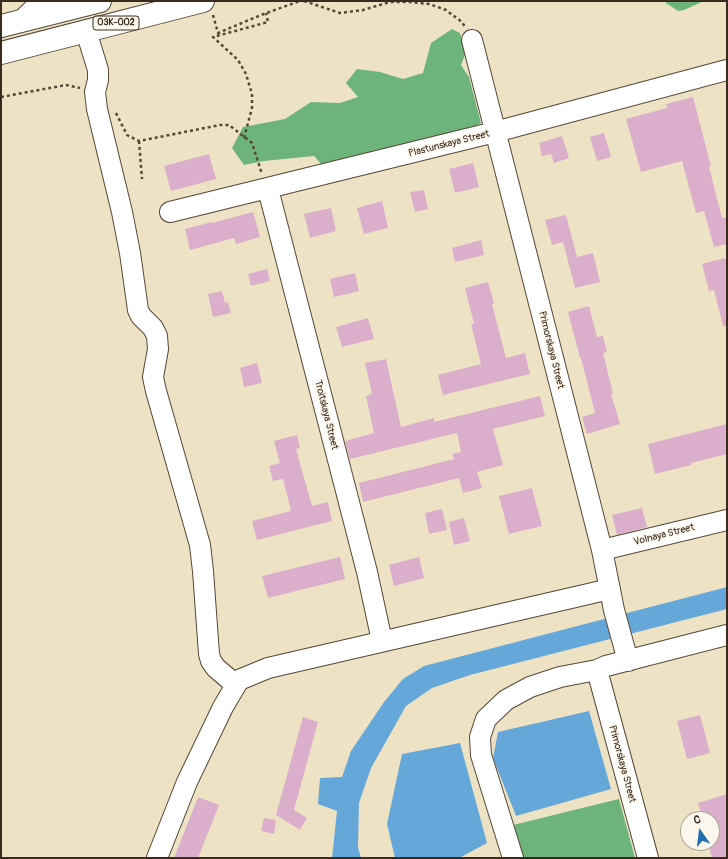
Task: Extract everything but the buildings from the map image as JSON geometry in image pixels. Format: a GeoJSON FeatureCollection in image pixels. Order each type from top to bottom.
{"type":"FeatureCollection","features":[{"type":"Feature","properties":{"kind":"main road","name":"03К-002"},"geometry":{"type":"LineString","coordinates":[[11,24],[100,1]]}},
{"type":"Feature","properties":{"kind":"main road","name":"03К-002"},"geometry":{"type":"LineString","coordinates":[[1,53],[86,31],[208,8]]}},
{"type":"Feature","properties":{"kind":"street"},"geometry":{"type":"LineString","coordinates":[[11,24],[42,1]]}},
{"type":"Feature","properties":{"kind":"street"},"geometry":{"type":"LineString","coordinates":[[86,31],[98,70],[98,80],[95,92],[97,109],[122,212],[130,253],[138,310],[141,316],[153,328],[157,336],[158,349],[153,376],[156,391],[200,545],[209,654],[211,661],[216,668],[236,685]]}},
{"type":"Feature","properties":{"kind":"street","name":"Primorskaya Street"},"geometry":{"type":"LineString","coordinates":[[472,40],[602,550],[614,610],[628,661]]}},
{"type":"Feature","properties":{"kind":"street","name":"Plastunskaya Street"},"geometry":{"type":"LineString","coordinates":[[170,212],[495,132],[727,72]]}},
{"type":"Feature","properties":{"kind":"street","name":"Troitskaya Street"},"geometry":{"type":"LineString","coordinates":[[268,189],[366,572],[382,641]]}},
{"type":"Feature","properties":{"kind":"street","name":"Volnaya Street"},"geometry":{"type":"LineString","coordinates":[[602,550],[727,520]]}},
{"type":"Feature","properties":{"kind":"street"},"geometry":{"type":"LineString","coordinates":[[157,858],[187,782],[223,707],[239,680],[268,668],[610,589]]}},
{"type":"Feature","properties":{"kind":"street"},"geometry":{"type":"LineString","coordinates":[[513,858],[481,756],[480,737],[486,719],[506,700],[530,687],[560,677],[597,670],[606,666],[727,634]]}},
{"type":"Feature","properties":{"kind":"street","name":"Primorskaya Street"},"geometry":{"type":"LineString","coordinates":[[597,670],[648,858]]}},
{"type":"Feature","properties":{"kind":"path"},"geometry":{"type":"LineString","coordinates":[[208,8],[218,33],[300,1]]}},
{"type":"Feature","properties":{"kind":"path"},"geometry":{"type":"LineString","coordinates":[[304,1],[340,13],[363,10],[390,2],[429,4],[446,10],[462,22],[472,40]]}},
{"type":"Feature","properties":{"kind":"path"},"geometry":{"type":"LineString","coordinates":[[244,138],[252,108],[252,94],[246,74],[238,60],[213,37],[268,22],[266,13]]}},
{"type":"Feature","properties":{"kind":"path"},"geometry":{"type":"LineString","coordinates":[[1,97],[66,85],[95,92],[111,103],[127,135],[139,141],[220,125],[229,125],[252,143],[268,189]]}},
{"type":"Feature","properties":{"kind":"path"},"geometry":{"type":"LineString","coordinates":[[139,141],[142,179]]}},
{"type":"Feature","properties":{"kind":"green space"},"geometry":{"type":"Polygon","coordinates":[[[665,1],[704,1],[684,10],[678,11],[665,1]]]}},
{"type":"Feature","properties":{"kind":"green space"},"geometry":{"type":"Polygon","coordinates":[[[452,29],[460,33],[465,55],[461,65],[469,77],[481,123],[464,132],[323,166],[314,156],[264,161],[244,165],[232,148],[243,127],[285,119],[311,102],[340,103],[358,97],[346,83],[357,69],[380,72],[403,79],[423,73],[431,43],[452,29]]]}},
{"type":"Feature","properties":{"kind":"green space"},"geometry":{"type":"Polygon","coordinates":[[[619,799],[635,858],[523,858],[513,825],[619,799]]]}},
{"type":"Feature","properties":{"kind":"water"},"geometry":{"type":"Polygon","coordinates":[[[727,587],[727,609],[470,675],[432,688],[406,706],[371,768],[359,803],[358,847],[361,858],[332,858],[337,811],[318,804],[320,778],[342,777],[351,751],[384,702],[403,679],[424,666],[727,587]]]}},
{"type":"Feature","properties":{"kind":"water"},"geometry":{"type":"Polygon","coordinates":[[[589,711],[611,789],[516,816],[493,758],[498,732],[589,711]]]}},
{"type":"Feature","properties":{"kind":"water"},"geometry":{"type":"Polygon","coordinates":[[[460,743],[487,843],[459,858],[395,858],[387,824],[402,754],[460,743]]]}}]}
